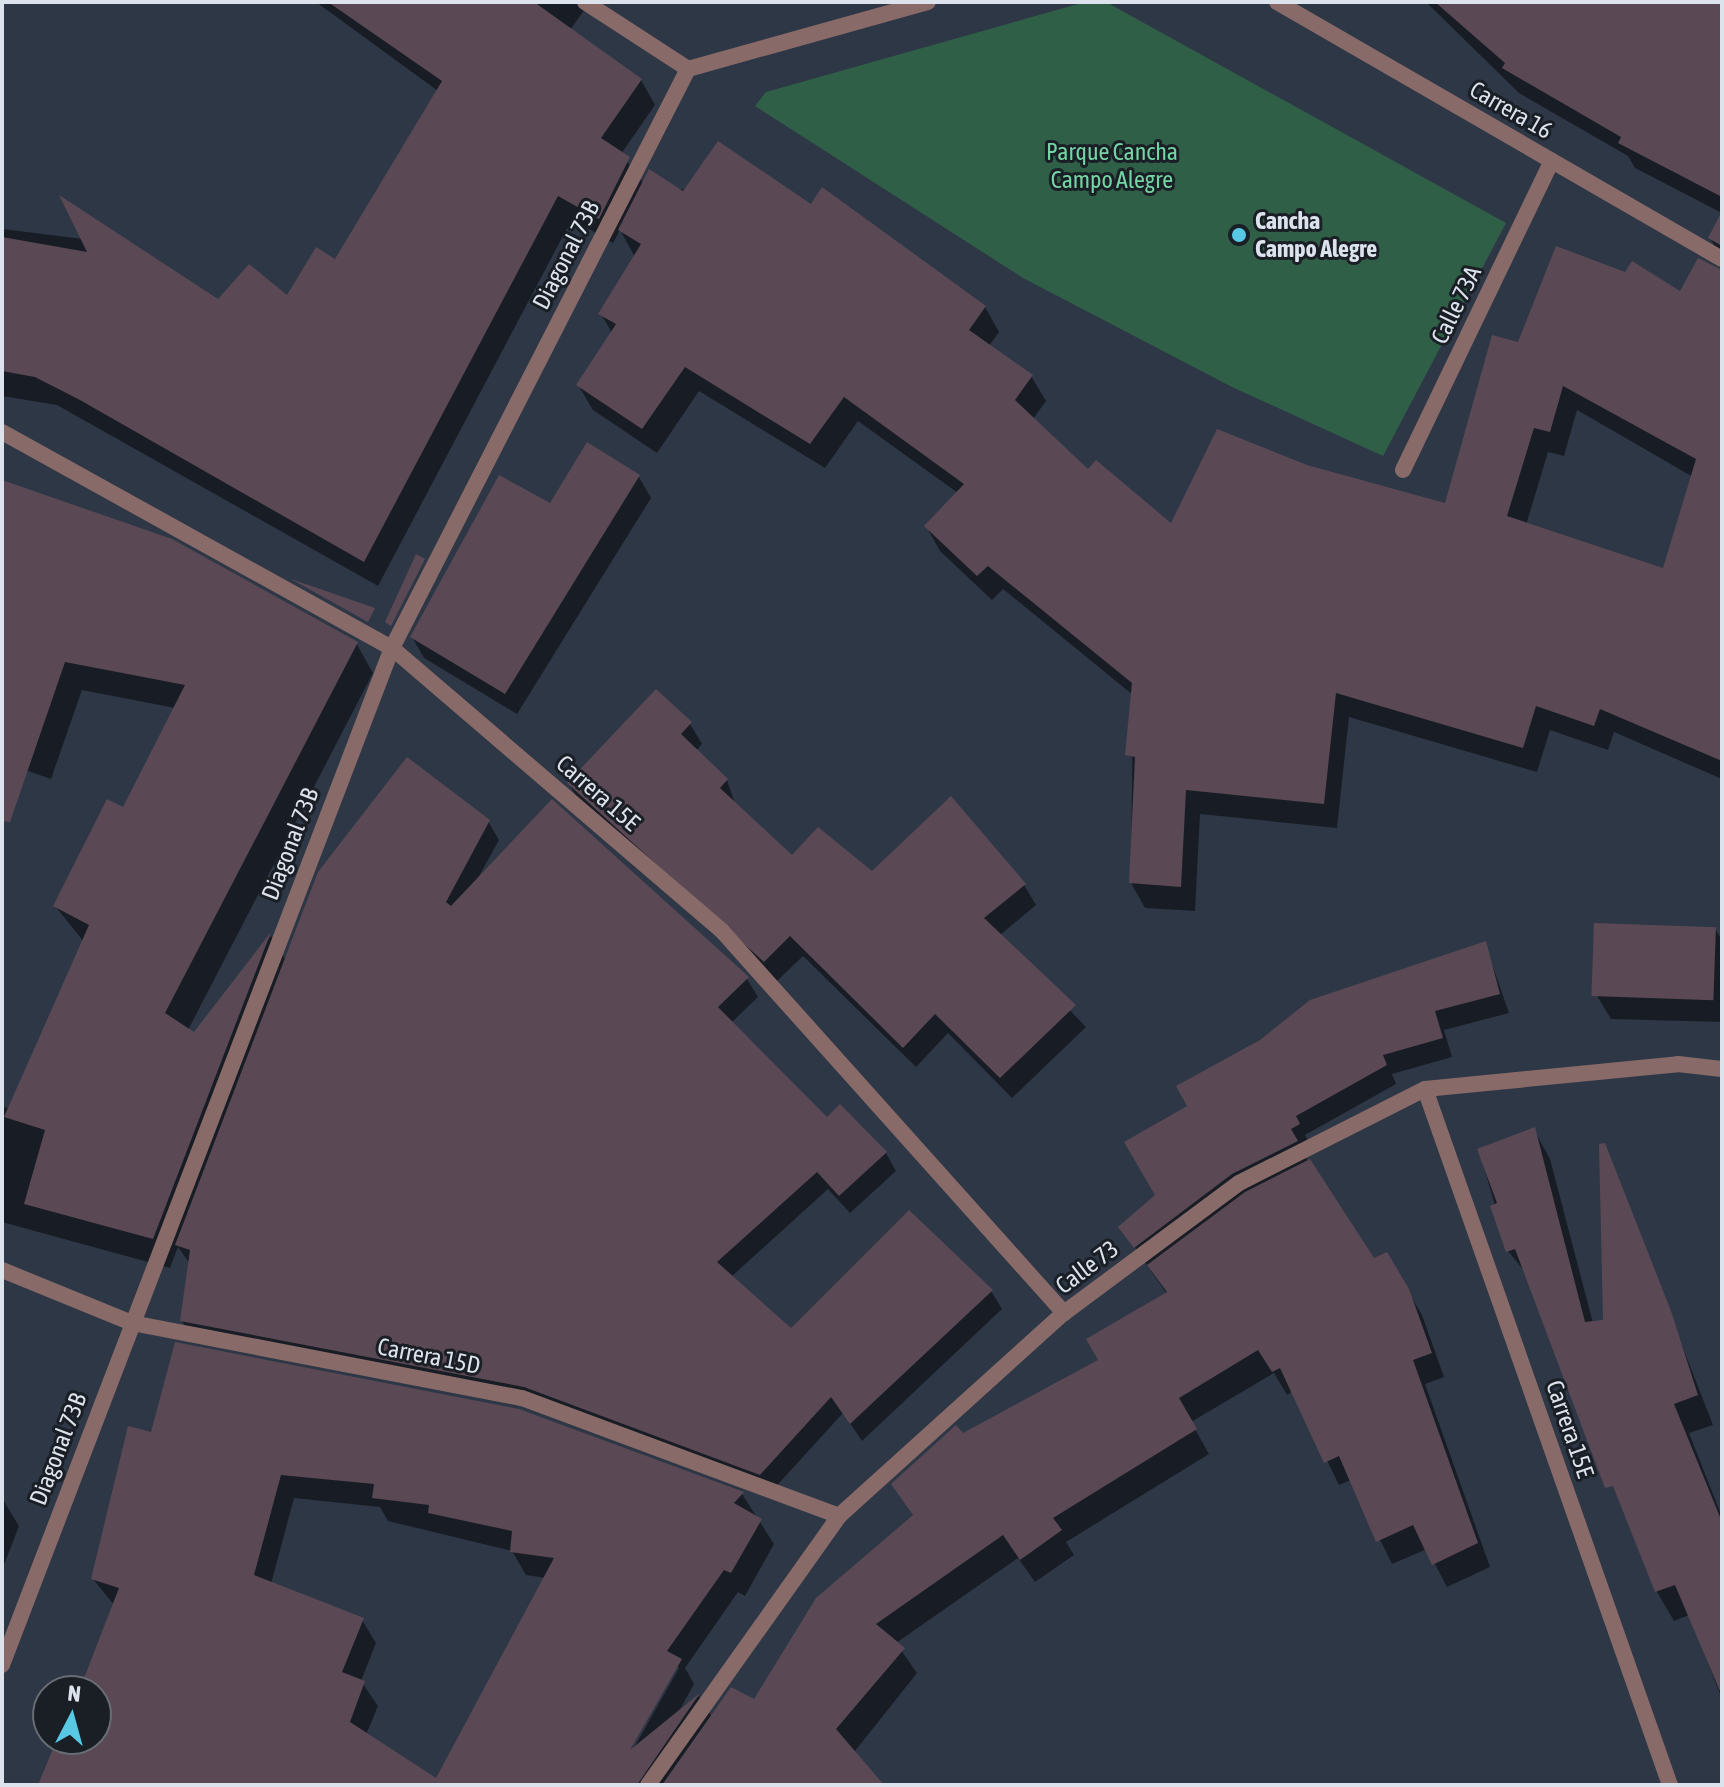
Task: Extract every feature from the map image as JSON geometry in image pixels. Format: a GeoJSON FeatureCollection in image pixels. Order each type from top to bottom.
{"type":"FeatureCollection","features":[{"type":"Feature","properties":{"kind":"street"},"geometry":{"type":"LineString","coordinates":[[585,2],[688,69],[928,2]]}},
{"type":"Feature","properties":{"kind":"street","name":"Carrera 16"},"geometry":{"type":"LineString","coordinates":[[1277,2],[1722,259]]}},
{"type":"Feature","properties":{"kind":"street","name":"Diagonal 73B"},"geometry":{"type":"LineString","coordinates":[[2,1665],[392,648],[688,69]]}},
{"type":"Feature","properties":{"kind":"street","name":"Calle 73A"},"geometry":{"type":"LineString","coordinates":[[1403,470],[1552,161]]}},
{"type":"Feature","properties":{"kind":"street","name":"Carrera 15E"},"geometry":{"type":"LineString","coordinates":[[2,432],[392,648],[722,931],[1064,1313]]}},
{"type":"Feature","properties":{"kind":"street","name":"Calle 73"},"geometry":{"type":"LineString","coordinates":[[648,1785],[839,1516],[1064,1313],[1239,1183],[1425,1089],[1678,1064],[1722,1069]]}},
{"type":"Feature","properties":{"kind":"street","name":"Carrera 15E"},"geometry":{"type":"LineString","coordinates":[[1425,1089],[1670,1785]]}},
{"type":"Feature","properties":{"kind":"street","name":"Carrera 15D"},"geometry":{"type":"LineString","coordinates":[[2,1270],[132,1323],[522,1398],[839,1516]]}},
{"type":"Feature","properties":{"kind":"green space","name":"Cancha Campo Alegre"},"geometry":{"type":"Polygon","coordinates":[[[1085,2],[1106,2],[1506,223],[1383,456],[1232,387],[1023,278],[755,106],[766,92],[1085,2]]]}},
{"type":"Feature","properties":{"kind":"building"},"geometry":{"type":"Polygon","coordinates":[[[328,2],[534,2],[642,79],[601,138],[630,157],[599,219],[558,196],[364,562],[80,400],[35,377],[2,371],[2,237],[87,252],[59,195],[218,299],[249,264],[287,295],[316,247],[335,259],[442,81],[328,2]]]}},
{"type":"Feature","properties":{"kind":"building"},"geometry":{"type":"Polygon","coordinates":[[[1435,2],[1722,2],[1722,197],[1618,143],[1621,137],[1502,68],[1505,63],[1435,2]]]}},
{"type":"Feature","properties":{"kind":"building"},"geometry":{"type":"Polygon","coordinates":[[[718,141],[811,204],[822,187],[986,306],[969,330],[1033,375],[1015,400],[1088,469],[1096,460],[1171,523],[1217,429],[1307,465],[1445,503],[1492,335],[1518,342],[1556,246],[1625,272],[1632,261],[1680,291],[1698,258],[1722,270],[1722,761],[1600,709],[1594,726],[1536,706],[1523,748],[1336,693],[1324,804],[1186,790],[1181,887],[1129,883],[1135,757],[1125,755],[1132,683],[988,566],[977,576],[924,526],[964,484],[844,397],[810,444],[685,367],[642,429],[576,385],[616,324],[598,314],[641,244],[618,230],[649,169],[683,191],[718,141]],[[1563,386],[1550,432],[1534,428],[1507,516],[1663,568],[1696,459],[1563,386]]]}},
{"type":"Feature","properties":{"kind":"building"},"geometry":{"type":"Polygon","coordinates":[[[1722,211],[1722,246],[1708,238],[1722,211]]]}},
{"type":"Feature","properties":{"kind":"building"},"geometry":{"type":"Polygon","coordinates":[[[587,442],[640,475],[505,694],[410,637],[499,475],[550,503],[587,442]]]}},
{"type":"Feature","properties":{"kind":"building"},"geometry":{"type":"Polygon","coordinates":[[[2,480],[172,539],[358,642],[165,1013],[194,1032],[271,932],[153,1239],[24,1204],[45,1130],[4,1117],[89,925],[53,906],[107,799],[123,807],[185,685],[65,662],[10,822],[2,821],[2,480]]]}},
{"type":"Feature","properties":{"kind":"building"},"geometry":{"type":"Polygon","coordinates":[[[416,554],[425,559],[391,626],[385,622],[416,554]]]}},
{"type":"Feature","properties":{"kind":"building"},"geometry":{"type":"Polygon","coordinates":[[[291,579],[375,608],[368,622],[291,579]]]}},
{"type":"Feature","properties":{"kind":"building"},"geometry":{"type":"Polygon","coordinates":[[[656,689],[692,722],[681,734],[728,779],[720,788],[792,855],[818,827],[872,871],[951,796],[1026,884],[984,918],[1076,1005],[1000,1078],[935,1014],[903,1048],[790,936],[764,962],[567,783],[656,689]]]}},
{"type":"Feature","properties":{"kind":"building"},"geometry":{"type":"Polygon","coordinates":[[[407,757],[490,820],[446,902],[451,906],[552,799],[749,977],[718,1007],[827,1117],[840,1104],[887,1152],[839,1196],[817,1172],[717,1262],[791,1328],[909,1210],[993,1290],[850,1424],[831,1397],[760,1475],[524,1387],[180,1321],[190,1250],[175,1245],[318,872],[407,757]]]}},
{"type":"Feature","properties":{"kind":"building"},"geometry":{"type":"Polygon","coordinates":[[[1594,923],[1716,927],[1713,1000],[1591,996],[1594,923]]]}},
{"type":"Feature","properties":{"kind":"building"},"geometry":{"type":"Polygon","coordinates":[[[1486,941],[1500,994],[1435,1011],[1443,1038],[1383,1055],[1387,1065],[1296,1116],[1300,1124],[1291,1129],[1298,1141],[1232,1174],[1134,1248],[1118,1227],[1155,1195],[1124,1142],[1187,1106],[1176,1086],[1260,1040],[1310,1000],[1486,941]]]}},
{"type":"Feature","properties":{"kind":"building"},"geometry":{"type":"Polygon","coordinates":[[[1535,1127],[1585,1322],[1603,1320],[1599,1144],[1605,1143],[1671,1311],[1698,1395],[1674,1404],[1722,1522],[1722,1696],[1675,1585],[1655,1592],[1613,1486],[1605,1488],[1515,1249],[1506,1252],[1490,1206],[1497,1203],[1477,1149],[1535,1127]]]}},
{"type":"Feature","properties":{"kind":"building"},"geometry":{"type":"Polygon","coordinates":[[[1310,1159],[1374,1258],[1387,1252],[1409,1289],[1432,1353],[1413,1360],[1478,1543],[1432,1565],[1413,1525],[1376,1542],[1339,1456],[1324,1463],[1280,1368],[1272,1372],[1258,1350],[1179,1398],[1197,1429],[1053,1518],[1062,1530],[1020,1560],[1003,1535],[876,1624],[905,1648],[836,1729],[884,1785],[662,1785],[731,1687],[754,1699],[816,1598],[913,1515],[891,1484],[956,1425],[963,1433],[1098,1360],[1086,1339],[1167,1292],[1147,1265],[1245,1192],[1310,1159]]]}},
{"type":"Feature","properties":{"kind":"building"},"geometry":{"type":"Polygon","coordinates":[[[175,1342],[519,1409],[744,1492],[734,1503],[762,1519],[731,1573],[724,1570],[667,1651],[682,1659],[630,1750],[700,1693],[637,1785],[38,1785],[50,1755],[112,1755],[112,1675],[85,1675],[119,1588],[91,1579],[128,1426],[151,1432],[175,1342]],[[281,1475],[254,1575],[364,1618],[342,1672],[365,1681],[350,1722],[436,1778],[554,1558],[510,1552],[512,1531],[428,1513],[429,1505],[372,1498],[374,1484],[281,1475]]]}},
{"type":"Feature","properties":{"kind":"place","name":"Cancha Campo Alegre"},"geometry":{"type":"Point","coordinates":[1239,235]}},
{"type":"Feature","properties":{"kind":"park label","name":"Parque Cancha Campo Alegre"},"geometry":{"type":"Point","coordinates":[1112,166]}}]}
